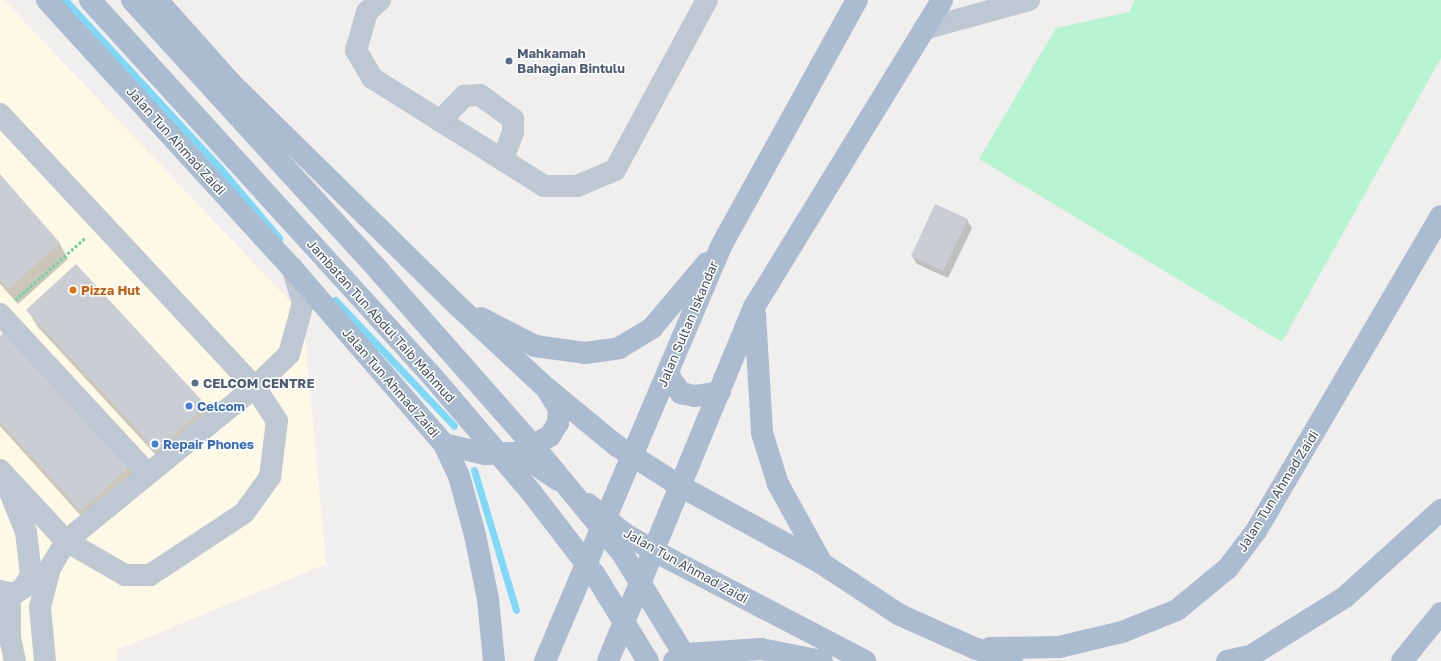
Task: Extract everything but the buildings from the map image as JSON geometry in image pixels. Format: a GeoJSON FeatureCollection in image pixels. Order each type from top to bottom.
{"type":"FeatureCollection","features":[{"type":"Feature","properties":{"kind":"main road","name":"Jalan Tun Ahmad Zaidi"},"geometry":{"type":"LineString","coordinates":[[47,0],[292,268],[444,444],[485,454],[518,453],[558,480],[606,519],[654,551],[865,661]]}},
{"type":"Feature","properties":{"kind":"main road","name":"Jambatan Tun Abdul Taib Mahmud"},"geometry":{"type":"LineString","coordinates":[[90,0],[432,376],[532,492],[595,575],[648,661]]}},
{"type":"Feature","properties":{"kind":"main road"},"geometry":{"type":"LineString","coordinates":[[132,0],[380,272],[542,456],[622,553],[688,661]]}},
{"type":"Feature","properties":{"kind":"main road","name":"Jalan Tun Ahmad Zaidi"},"geometry":{"type":"LineString","coordinates":[[157,0],[230,82],[457,305],[544,386],[617,446],[680,486],[821,563],[900,615],[974,648],[1012,661]]}},
{"type":"Feature","properties":{"kind":"main road","name":"Jalan Sultan Iskandar"},"geometry":{"type":"LineString","coordinates":[[545,661],[720,248],[857,0]]}},
{"type":"Feature","properties":{"kind":"main road"},"geometry":{"type":"LineString","coordinates":[[608,661],[754,307],[942,0]]}},
{"type":"Feature","properties":{"kind":"main road","name":"Jalan Tun Ahmad Zaidi"},"geometry":{"type":"LineString","coordinates":[[974,648],[1059,647],[1122,632],[1177,610],[1228,568],[1256,531],[1441,216]]}},
{"type":"Feature","properties":{"kind":"main road"},"geometry":{"type":"LineString","coordinates":[[457,305],[535,346],[585,353],[619,348],[652,328],[720,248]]}},
{"type":"Feature","properties":{"kind":"main road"},"geometry":{"type":"LineString","coordinates":[[754,307],[762,433],[778,484],[821,563]]}},
{"type":"Feature","properties":{"kind":"main road"},"geometry":{"type":"LineString","coordinates":[[669,370],[670,378],[681,393],[695,396],[720,392]]}},
{"type":"Feature","properties":{"kind":"main road"},"geometry":{"type":"LineString","coordinates":[[518,453],[550,436],[558,423],[559,409],[544,386]]}},
{"type":"Feature","properties":{"kind":"main road"},"geometry":{"type":"LineString","coordinates":[[444,444],[459,476],[475,535],[488,599],[494,661]]}},
{"type":"Feature","properties":{"kind":"main road"},"geometry":{"type":"LineString","coordinates":[[1227,661],[1252,655],[1345,597],[1441,510]]}},
{"type":"Feature","properties":{"kind":"main road"},"geometry":{"type":"LineString","coordinates":[[1402,661],[1441,613]]}},
{"type":"Feature","properties":{"kind":"main road"},"geometry":{"type":"LineString","coordinates":[[674,661],[684,654],[761,649],[822,661]]}},
{"type":"Feature","properties":{"kind":"street"},"geometry":{"type":"LineString","coordinates":[[380,0],[366,12],[356,50],[372,78],[544,186],[577,186],[615,170],[707,0]]}},
{"type":"Feature","properties":{"kind":"street"},"geometry":{"type":"LineString","coordinates":[[924,29],[1029,0]]}},
{"type":"Feature","properties":{"kind":"street"},"geometry":{"type":"LineString","coordinates":[[440,121],[464,96],[480,95],[513,119],[513,132],[502,160]]}},
{"type":"Feature","properties":{"kind":"street"},"geometry":{"type":"LineString","coordinates":[[0,114],[255,387],[277,421],[270,477],[244,513],[150,575],[125,575],[66,541],[2,472]]}},
{"type":"Feature","properties":{"kind":"street"},"geometry":{"type":"LineString","coordinates":[[45,661],[40,607],[50,568],[66,541],[147,473],[255,387],[289,354],[303,303],[292,268]]}},
{"type":"Feature","properties":{"kind":"street"},"geometry":{"type":"LineString","coordinates":[[6,308],[147,473]]}},
{"type":"Feature","properties":{"kind":"street"},"geometry":{"type":"LineString","coordinates":[[2,472],[26,532],[31,575],[23,588],[5,592],[10,638],[15,661]]}},
{"type":"Feature","properties":{"kind":"path"},"geometry":{"type":"LineString","coordinates":[[6,308],[102,223]]}},
{"type":"Feature","properties":{"kind":"shaded area"},"geometry":{"type":"Polygon","coordinates":[[[0,0],[4,0],[303,315],[326,564],[117,650],[117,661],[0,661],[0,0]]]}},
{"type":"Feature","properties":{"kind":"green space"},"geometry":{"type":"Polygon","coordinates":[[[1135,0],[1441,0],[1441,58],[1282,342],[979,159],[1056,28],[1129,12],[1135,0]]]}},
{"type":"Feature","properties":{"kind":"waterway"},"geometry":{"type":"LineString","coordinates":[[65,0],[220,168],[279,238]]}},
{"type":"Feature","properties":{"kind":"waterway"},"geometry":{"type":"LineString","coordinates":[[335,300],[454,426]]}},
{"type":"Feature","properties":{"kind":"waterway"},"geometry":{"type":"LineString","coordinates":[[474,470],[516,610]]}},
{"type":"Feature","properties":{"kind":"place","name":"Mahkamah Bahagian Bintulu"},"geometry":{"type":"Point","coordinates":[509,61]}},
{"type":"Feature","properties":{"kind":"place","name":"Pizza Hut"},"geometry":{"type":"Point","coordinates":[73,290]}},
{"type":"Feature","properties":{"kind":"place","name":"CELCOM CENTRE"},"geometry":{"type":"Point","coordinates":[195,383]}},
{"type":"Feature","properties":{"kind":"place","name":"Celcom"},"geometry":{"type":"Point","coordinates":[189,406]}},
{"type":"Feature","properties":{"kind":"place","name":"Repair Phones"},"geometry":{"type":"Point","coordinates":[155,444]}}]}
